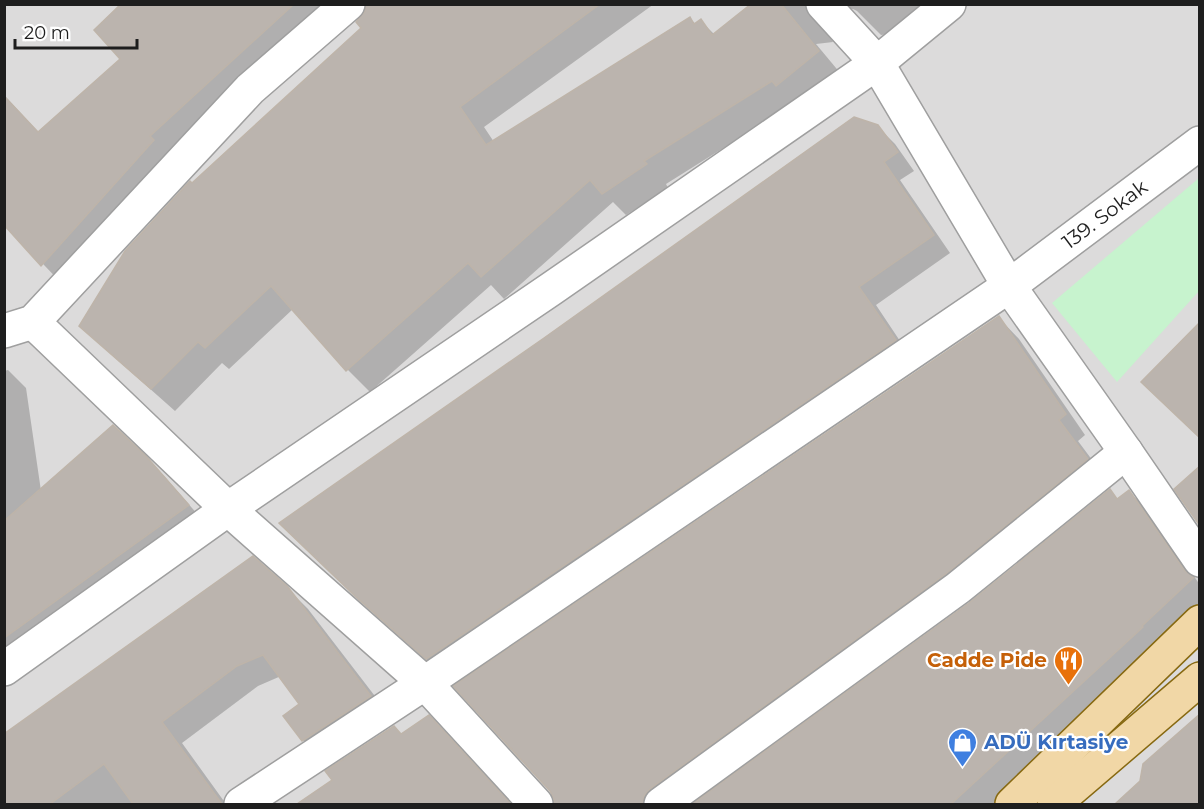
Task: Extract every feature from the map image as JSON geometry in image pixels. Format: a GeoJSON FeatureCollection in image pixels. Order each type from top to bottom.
{"type":"FeatureCollection","features":[{"type":"Feature","properties":{"kind":"main road"},"geometry":{"type":"LineString","coordinates":[[1012,804],[1200,622]]}},
{"type":"Feature","properties":{"kind":"main road"},"geometry":{"type":"LineString","coordinates":[[1054,804],[1200,679]]}},
{"type":"Feature","properties":{"kind":"street"},"geometry":{"type":"LineString","coordinates":[[348,4],[250,89],[19,327],[425,683],[536,804]]}},
{"type":"Feature","properties":{"kind":"street"},"geometry":{"type":"LineString","coordinates":[[823,4],[877,63],[1009,286],[1200,560]]}},
{"type":"Feature","properties":{"kind":"street"},"geometry":{"type":"LineString","coordinates":[[4,669],[228,509],[877,63],[949,4]]}},
{"type":"Feature","properties":{"kind":"street","name":"139. Sokak"},"geometry":{"type":"LineString","coordinates":[[241,804],[425,683],[1009,286],[1200,143]]}},
{"type":"Feature","properties":{"kind":"street"},"geometry":{"type":"LineString","coordinates":[[661,804],[958,588],[1126,452]]}},
{"type":"Feature","properties":{"kind":"shaded area"},"geometry":{"type":"Polygon","coordinates":[[[5,5],[1199,5],[1199,804],[5,804],[5,5]]]}},
{"type":"Feature","properties":{"kind":"green space"},"geometry":{"type":"Polygon","coordinates":[[[1199,178],[1199,291],[1117,382],[1052,303],[1199,178]]]}},
{"type":"Feature","properties":{"kind":"building"},"geometry":{"type":"Polygon","coordinates":[[[121,4],[294,4],[150,136],[154,140],[41,266],[4,225],[4,96],[38,132],[120,59],[94,30],[121,4]]]}},
{"type":"Feature","properties":{"kind":"building"},"geometry":{"type":"Polygon","coordinates":[[[366,4],[600,4],[460,107],[486,145],[690,17],[694,24],[701,19],[712,35],[751,4],[781,4],[819,51],[776,86],[772,81],[644,161],[647,164],[602,194],[590,180],[481,277],[468,263],[346,371],[271,286],[205,348],[198,342],[151,389],[79,326],[125,251],[190,181],[192,183],[361,28],[356,22],[365,11],[366,4]]]}},
{"type":"Feature","properties":{"kind":"building"},"geometry":{"type":"Polygon","coordinates":[[[854,117],[878,125],[898,152],[884,162],[934,235],[859,287],[896,340],[426,659],[356,597],[279,523],[544,338],[854,117]]]}},
{"type":"Feature","properties":{"kind":"building"},"geometry":{"type":"Polygon","coordinates":[[[999,316],[1066,414],[1059,420],[1088,459],[947,573],[650,789],[644,796],[643,804],[554,804],[550,791],[453,686],[999,316]]]}},
{"type":"Feature","properties":{"kind":"building"},"geometry":{"type":"Polygon","coordinates":[[[1200,322],[1200,438],[1141,382],[1200,322]]]}},
{"type":"Feature","properties":{"kind":"building"},"geometry":{"type":"Polygon","coordinates":[[[113,425],[146,456],[189,505],[4,638],[4,521],[113,425]]]}},
{"type":"Feature","properties":{"kind":"building"},"geometry":{"type":"Polygon","coordinates":[[[1200,466],[1200,526],[1174,489],[1200,466]]]}},
{"type":"Feature","properties":{"kind":"building"},"geometry":{"type":"Polygon","coordinates":[[[1110,489],[1117,499],[1129,490],[1185,571],[1194,577],[951,804],[692,804],[969,603],[1110,489]]]}},
{"type":"Feature","properties":{"kind":"building"},"geometry":{"type":"Polygon","coordinates":[[[253,556],[288,587],[371,696],[302,741],[283,716],[299,704],[263,655],[237,666],[162,722],[222,804],[133,804],[104,764],[50,804],[4,804],[4,734],[253,556]]]}},
{"type":"Feature","properties":{"kind":"building"},"geometry":{"type":"Polygon","coordinates":[[[1200,714],[1200,804],[1115,804],[1140,781],[1143,764],[1200,714]]]}},
{"type":"Feature","properties":{"kind":"building"},"geometry":{"type":"Polygon","coordinates":[[[429,715],[511,804],[297,804],[332,780],[325,771],[394,726],[401,734],[429,715]]]}},
{"type":"Feature","properties":{"kind":"place","name":"Cadde Pide"},"geometry":{"type":"Point","coordinates":[1068,686]}},
{"type":"Feature","properties":{"kind":"place","name":"ADÜ Kırtasiye"},"geometry":{"type":"Point","coordinates":[963,768]}}]}
